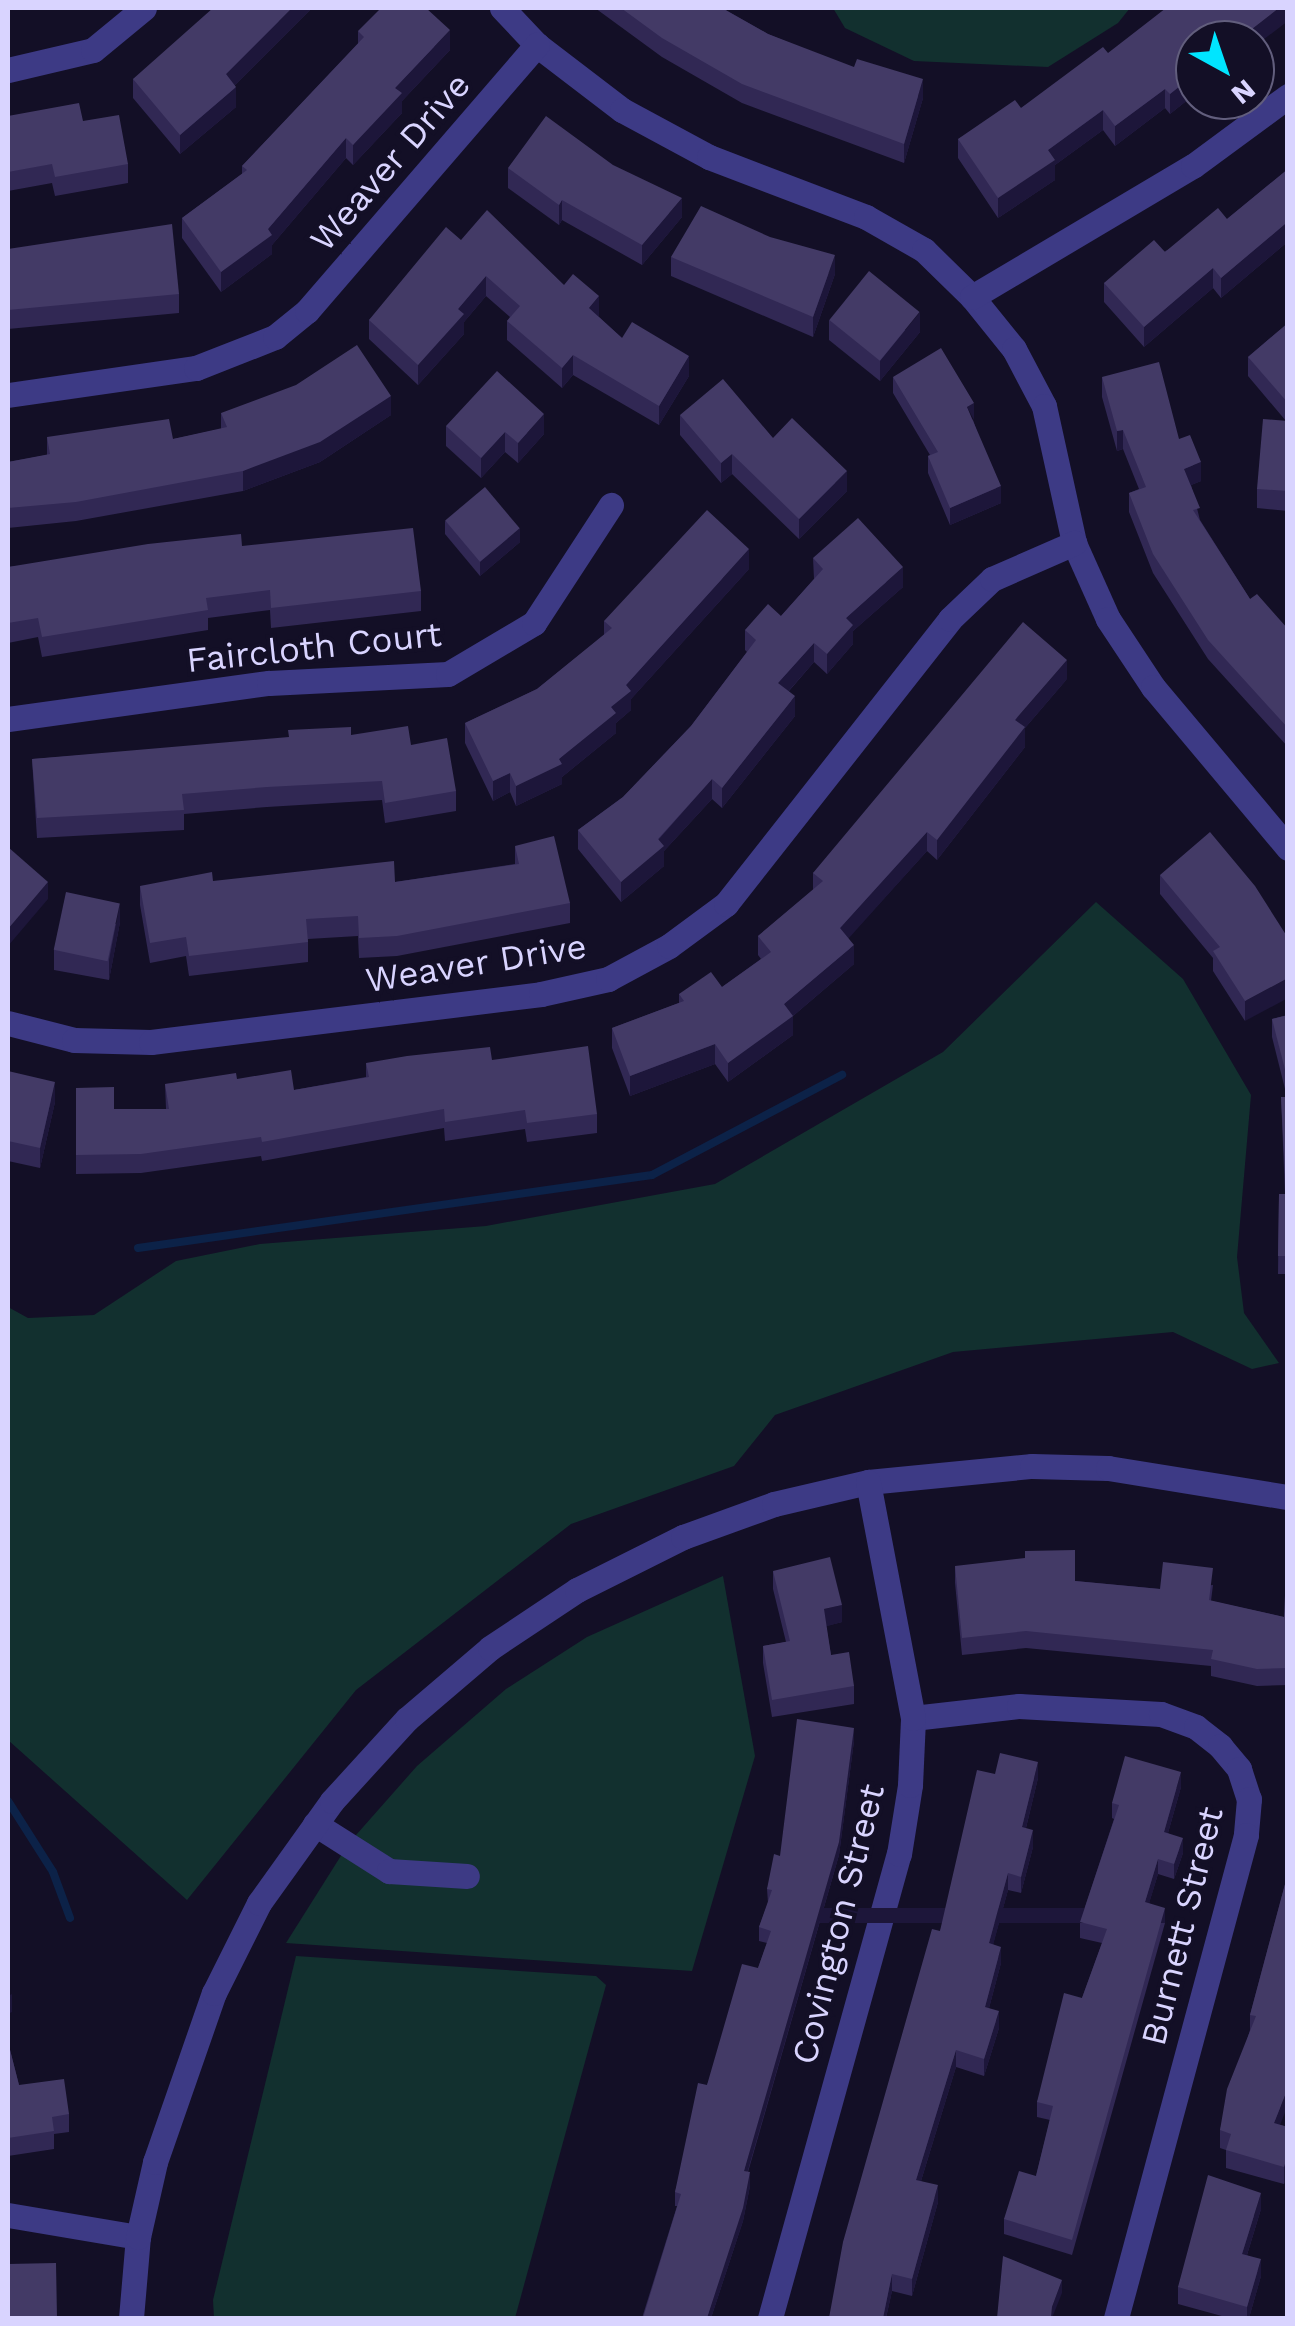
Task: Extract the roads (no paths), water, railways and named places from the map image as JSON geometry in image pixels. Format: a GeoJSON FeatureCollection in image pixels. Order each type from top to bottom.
{"type":"FeatureCollection","features":[{"type":"Feature","properties":{"kind":"street"},"geometry":{"type":"LineString","coordinates":[[8,70],[93,50],[144,8]]}},
{"type":"Feature","properties":{"kind":"street"},"geometry":{"type":"LineString","coordinates":[[502,8],[537,46],[622,110],[710,157],[895,234],[924,250],[972,297],[1014,349],[1044,406],[1074,543],[1108,619],[1153,688],[1288,848]]}},
{"type":"Feature","properties":{"kind":"street","name":"Weaver Drive"},"geometry":{"type":"LineString","coordinates":[[8,395],[196,368],[275,337],[306,311],[537,46]]}},
{"type":"Feature","properties":{"kind":"street"},"geometry":{"type":"LineString","coordinates":[[972,297],[1193,166],[1288,96]]}},
{"type":"Feature","properties":{"kind":"street","name":"Faircloth Court"},"geometry":{"type":"LineString","coordinates":[[8,718],[269,683],[448,674],[534,623],[611,505]]}},
{"type":"Feature","properties":{"kind":"street","name":"Weaver Drive"},"geometry":{"type":"LineString","coordinates":[[8,1023],[74,1040],[151,1042],[540,994],[608,978],[669,946],[726,904],[950,618],[992,578],[1074,543]]}},
{"type":"Feature","properties":{"kind":"street"},"geometry":{"type":"LineString","coordinates":[[131,2318],[138,2237],[182,2072],[214,1993],[259,1903],[315,1824],[407,1719],[490,1648],[577,1590],[684,1537],[774,1504],[868,1482],[984,1469],[1108,1468],[1288,1497]]}},
{"type":"Feature","properties":{"kind":"street","name":"Covington Street"},"geometry":{"type":"LineString","coordinates":[[770,2318],[898,1854],[914,1718],[868,1482]]}},
{"type":"Feature","properties":{"kind":"street","name":"Burnett Street"},"geometry":{"type":"LineString","coordinates":[[914,1718],[1019,1706],[1161,1714],[1196,1727],[1220,1746],[1239,1769],[1250,1799],[1246,1836],[1116,2318]]}},
{"type":"Feature","properties":{"kind":"street"},"geometry":{"type":"LineString","coordinates":[[315,1824],[389,1871],[466,1876]]}},
{"type":"Feature","properties":{"kind":"street"},"geometry":{"type":"LineString","coordinates":[[8,2215],[138,2237]]}},
{"type":"Feature","properties":{"kind":"waterway"},"geometry":{"type":"LineString","coordinates":[[138,1248],[652,1175],[842,1075]]}},
{"type":"Feature","properties":{"kind":"waterway"},"geometry":{"type":"LineString","coordinates":[[8,1801],[53,1872],[70,1918]]}}]}
